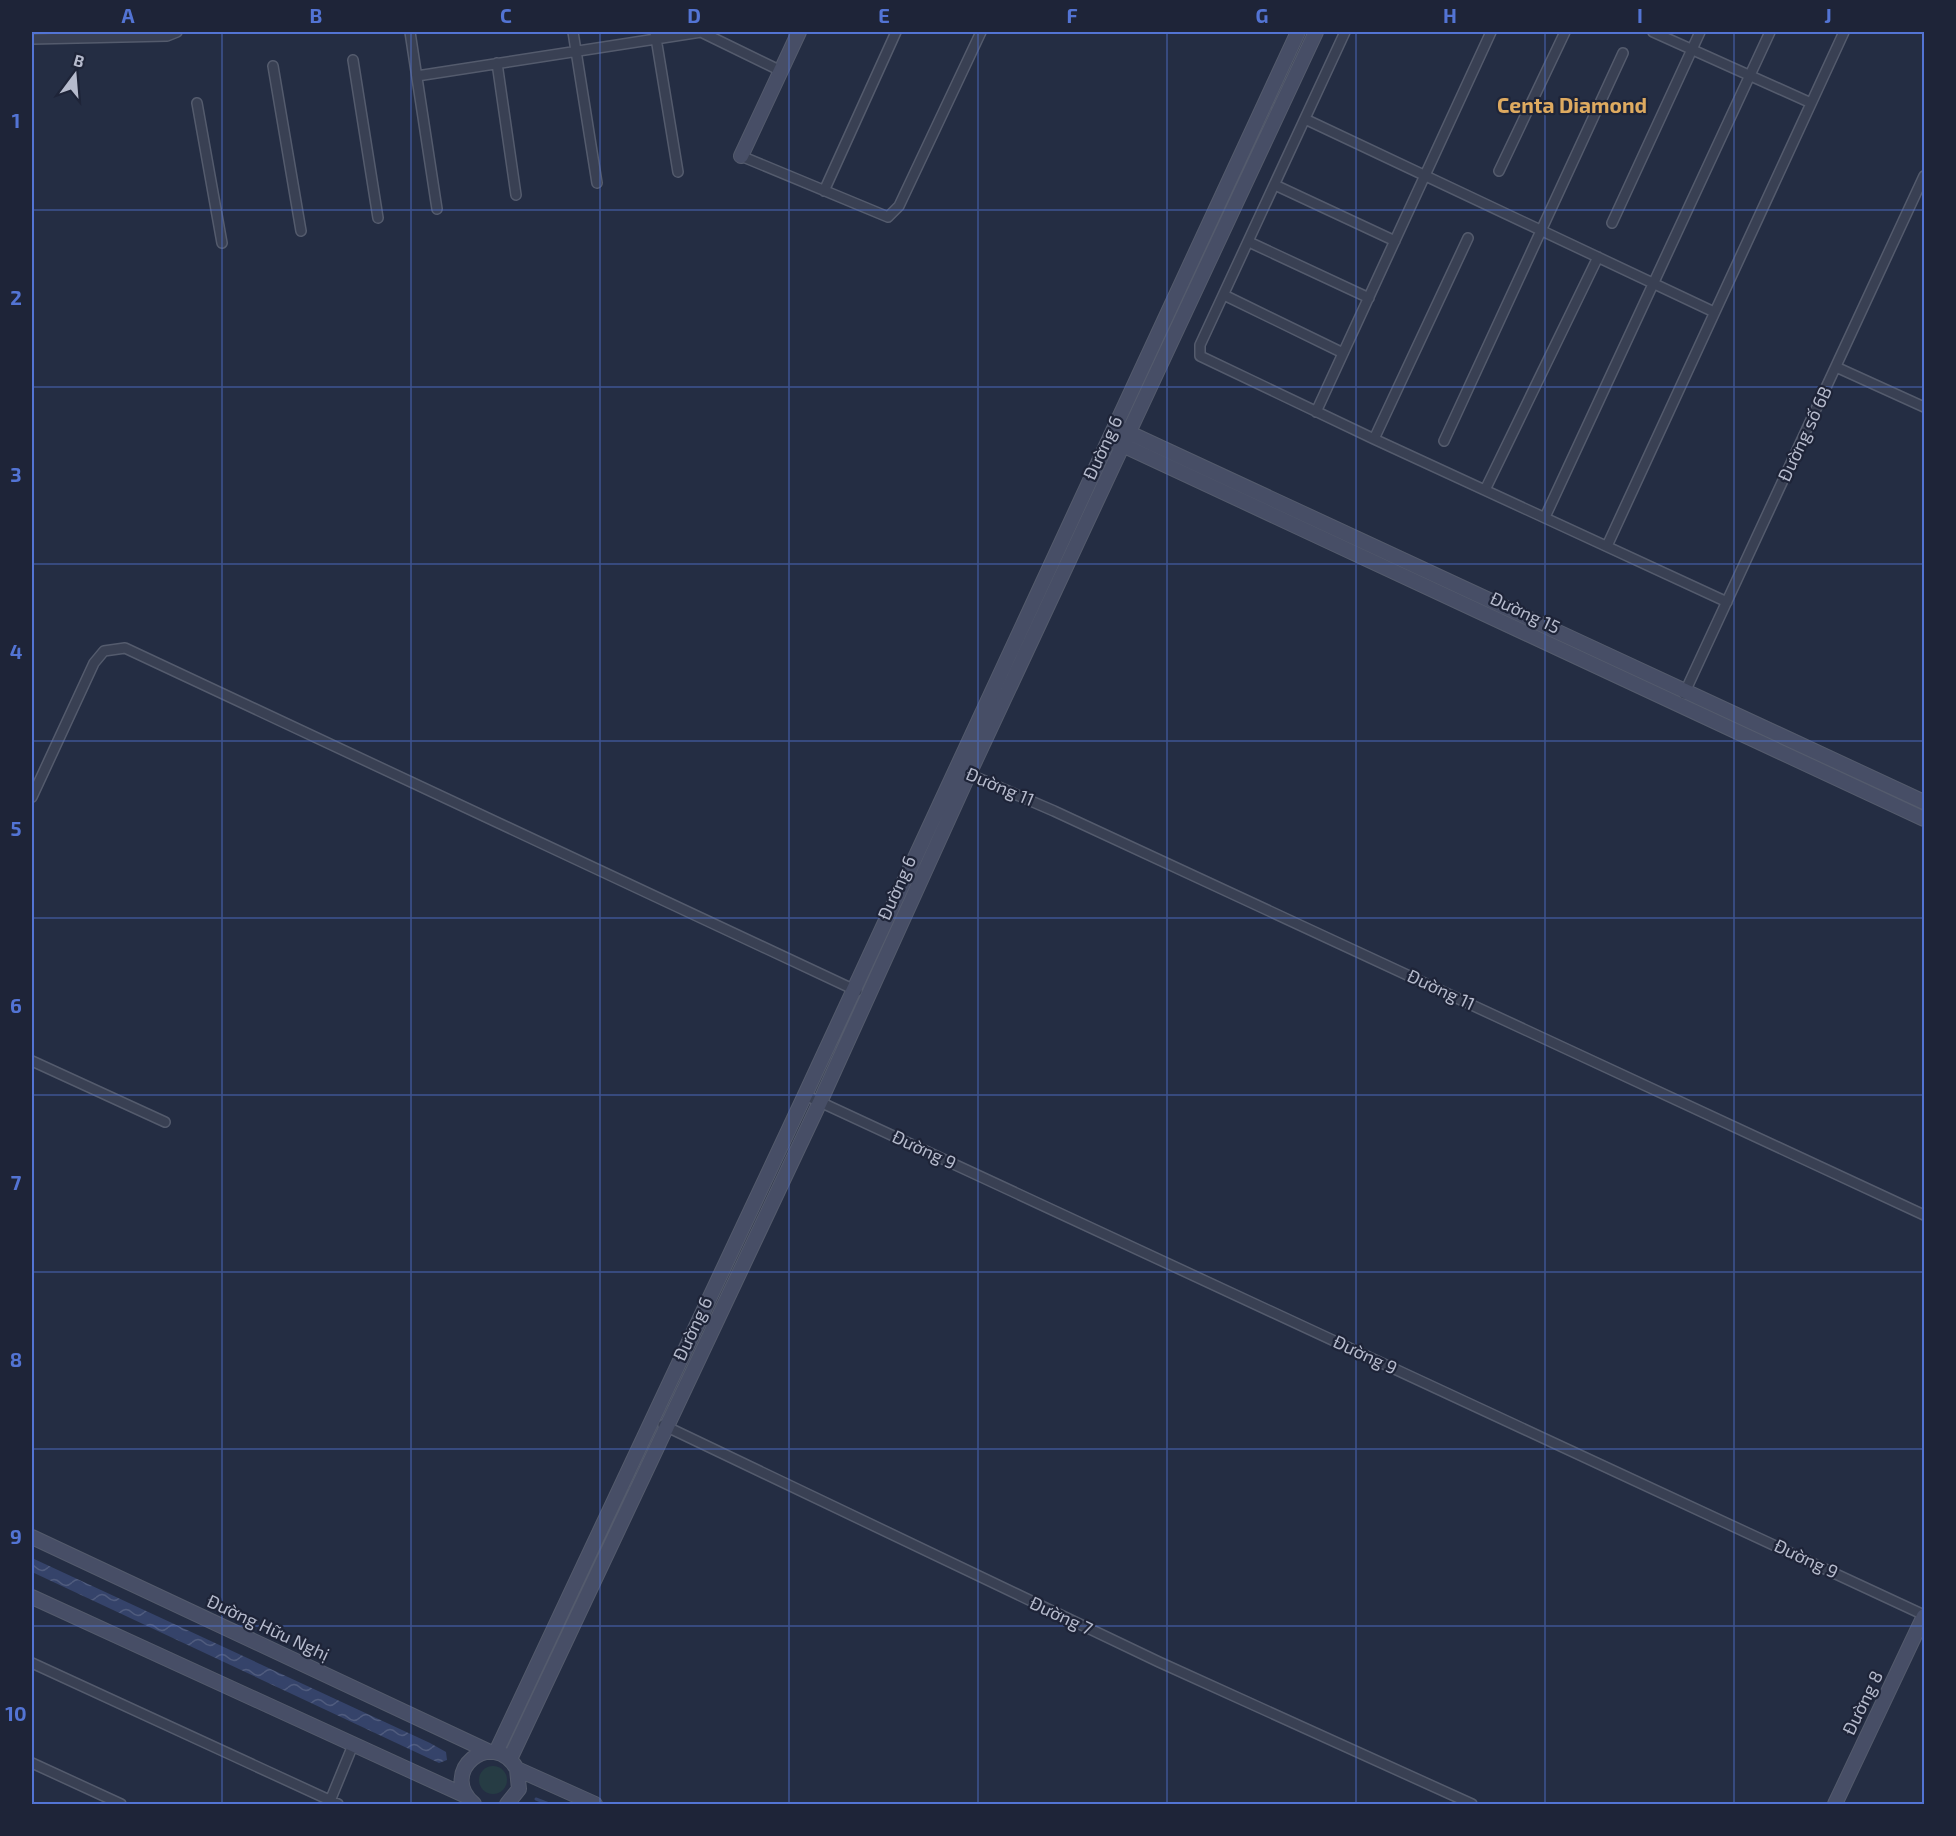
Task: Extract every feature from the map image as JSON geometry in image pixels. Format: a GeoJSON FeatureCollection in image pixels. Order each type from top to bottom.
{"type":"FeatureCollection","features":[{"type":"Feature","properties":{"kind":"main road"},"geometry":{"type":"LineString","coordinates":[[741,156],[799,32]]}},
{"type":"Feature","properties":{"kind":"main road","name":"Đường 6"},"geometry":{"type":"LineString","coordinates":[[507,1804],[519,1790],[514,1764],[667,1426],[868,996],[963,771],[1113,433],[1298,32]]}},
{"type":"Feature","properties":{"kind":"main road","name":"Đường 6"},"geometry":{"type":"LineString","coordinates":[[493,1752],[653,1420],[854,989],[1126,439],[1316,32]]}},
{"type":"Feature","properties":{"kind":"main road","name":"Đường 15"},"geometry":{"type":"LineString","coordinates":[[1113,433],[1314,527],[1679,705],[1924,819]]}},
{"type":"Feature","properties":{"kind":"main road","name":"Đường 15"},"geometry":{"type":"LineString","coordinates":[[1314,527],[1685,691],[1924,802]]}},
{"type":"Feature","properties":{"kind":"main road","name":"Đường Hữu Nghị"},"geometry":{"type":"LineString","coordinates":[[32,1537],[493,1752],[514,1764]]}},
{"type":"Feature","properties":{"kind":"main road"},"geometry":{"type":"LineString","coordinates":[[32,1597],[470,1800]]}},
{"type":"Feature","properties":{"kind":"main road","name":"Đường 8"},"geometry":{"type":"LineString","coordinates":[[1835,1804],[1924,1616]]}},
{"type":"Feature","properties":{"kind":"main road"},"geometry":{"type":"LineString","coordinates":[[470,1800],[462,1782],[465,1767],[475,1756],[493,1752]]}},
{"type":"Feature","properties":{"kind":"main road"},"geometry":{"type":"LineString","coordinates":[[514,1764],[595,1804]]}},
{"type":"Feature","properties":{"kind":"street"},"geometry":{"type":"LineString","coordinates":[[32,39],[167,36],[177,32]]}},
{"type":"Feature","properties":{"kind":"street"},"geometry":{"type":"LineString","coordinates":[[410,32],[437,209]]}},
{"type":"Feature","properties":{"kind":"street"},"geometry":{"type":"LineString","coordinates":[[573,32],[597,183]]}},
{"type":"Feature","properties":{"kind":"street"},"geometry":{"type":"LineString","coordinates":[[417,76],[576,51],[656,35],[701,32],[781,71]]}},
{"type":"Feature","properties":{"kind":"street"},"geometry":{"type":"LineString","coordinates":[[824,191],[896,32]]}},
{"type":"Feature","properties":{"kind":"street"},"geometry":{"type":"LineString","coordinates":[[741,156],[888,217],[899,206],[981,32]]}},
{"type":"Feature","properties":{"kind":"street"},"geometry":{"type":"LineString","coordinates":[[1345,32],[1250,242],[1200,345],[1200,356],[1374,440],[1727,602]]}},
{"type":"Feature","properties":{"kind":"street"},"geometry":{"type":"LineString","coordinates":[[1316,412],[1491,32]]}},
{"type":"Feature","properties":{"kind":"street"},"geometry":{"type":"LineString","coordinates":[[1499,171],[1565,32]]}},
{"type":"Feature","properties":{"kind":"street"},"geometry":{"type":"LineString","coordinates":[[1653,32],[1811,103]]}},
{"type":"Feature","properties":{"kind":"street"},"geometry":{"type":"LineString","coordinates":[[1612,223],[1700,32]]}},
{"type":"Feature","properties":{"kind":"street"},"geometry":{"type":"LineString","coordinates":[[1545,517],[1770,32]]}},
{"type":"Feature","properties":{"kind":"street"},"geometry":{"type":"LineString","coordinates":[[1607,546],[1844,32]]}},
{"type":"Feature","properties":{"kind":"street"},"geometry":{"type":"LineString","coordinates":[[656,35],[678,172]]}},
{"type":"Feature","properties":{"kind":"street"},"geometry":{"type":"LineString","coordinates":[[1444,441],[1623,52]]}},
{"type":"Feature","properties":{"kind":"street"},"geometry":{"type":"LineString","coordinates":[[353,60],[378,218]]}},
{"type":"Feature","properties":{"kind":"street"},"geometry":{"type":"LineString","coordinates":[[497,63],[516,195]]}},
{"type":"Feature","properties":{"kind":"street"},"geometry":{"type":"LineString","coordinates":[[273,66],[301,231]]}},
{"type":"Feature","properties":{"kind":"street"},"geometry":{"type":"LineString","coordinates":[[197,103],[222,243]]}},
{"type":"Feature","properties":{"kind":"street"},"geometry":{"type":"LineString","coordinates":[[1305,119],[1714,312]]}},
{"type":"Feature","properties":{"kind":"street","name":"Đường số 6B"},"geometry":{"type":"LineString","coordinates":[[1679,705],[1924,176]]}},
{"type":"Feature","properties":{"kind":"street"},"geometry":{"type":"LineString","coordinates":[[1275,185],[1395,241]]}},
{"type":"Feature","properties":{"kind":"street"},"geometry":{"type":"LineString","coordinates":[[1374,440],[1468,238]]}},
{"type":"Feature","properties":{"kind":"street"},"geometry":{"type":"LineString","coordinates":[[1250,242],[1370,298]]}},
{"type":"Feature","properties":{"kind":"street"},"geometry":{"type":"LineString","coordinates":[[1485,490],[1598,258]]}},
{"type":"Feature","properties":{"kind":"street"},"geometry":{"type":"LineString","coordinates":[[1224,295],[1343,352]]}},
{"type":"Feature","properties":{"kind":"street"},"geometry":{"type":"LineString","coordinates":[[1836,367],[1924,407]]}},
{"type":"Feature","properties":{"kind":"street"},"geometry":{"type":"LineString","coordinates":[[32,797],[94,663],[104,651],[125,648],[868,996]]}},
{"type":"Feature","properties":{"kind":"street","name":"Đường 11"},"geometry":{"type":"LineString","coordinates":[[963,771],[1924,1215]]}},
{"type":"Feature","properties":{"kind":"street"},"geometry":{"type":"LineString","coordinates":[[32,1061],[165,1122]]}},
{"type":"Feature","properties":{"kind":"street","name":"Đường 9"},"geometry":{"type":"LineString","coordinates":[[805,1095],[1924,1616]]}},
{"type":"Feature","properties":{"kind":"street","name":"Đường 7"},"geometry":{"type":"LineString","coordinates":[[653,1420],[1041,1606],[1473,1804]]}},
{"type":"Feature","properties":{"kind":"street"},"geometry":{"type":"LineString","coordinates":[[32,1663],[334,1803],[353,1745]]}},
{"type":"Feature","properties":{"kind":"street"},"geometry":{"type":"LineString","coordinates":[[32,1763],[121,1804]]}},
{"type":"Feature","properties":{"kind":"shaded area"},"geometry":{"type":"Polygon","coordinates":[[[493,1766],[503,1770],[507,1780],[503,1790],[493,1794],[483,1790],[479,1780],[483,1770],[493,1766]]]}},
{"type":"Feature","properties":{"kind":"water"},"geometry":{"type":"Polygon","coordinates":[[[32,1558],[430,1743],[446,1752],[447,1760],[439,1763],[32,1572],[32,1558]]]}},
{"type":"Feature","properties":{"kind":"waterway"},"geometry":{"type":"LineString","coordinates":[[536,1799],[549,1804]]}},
{"type":"Feature","properties":{"kind":"district","name":"Centa Diamond"},"geometry":{"type":"Point","coordinates":[1572,106]}}]}
